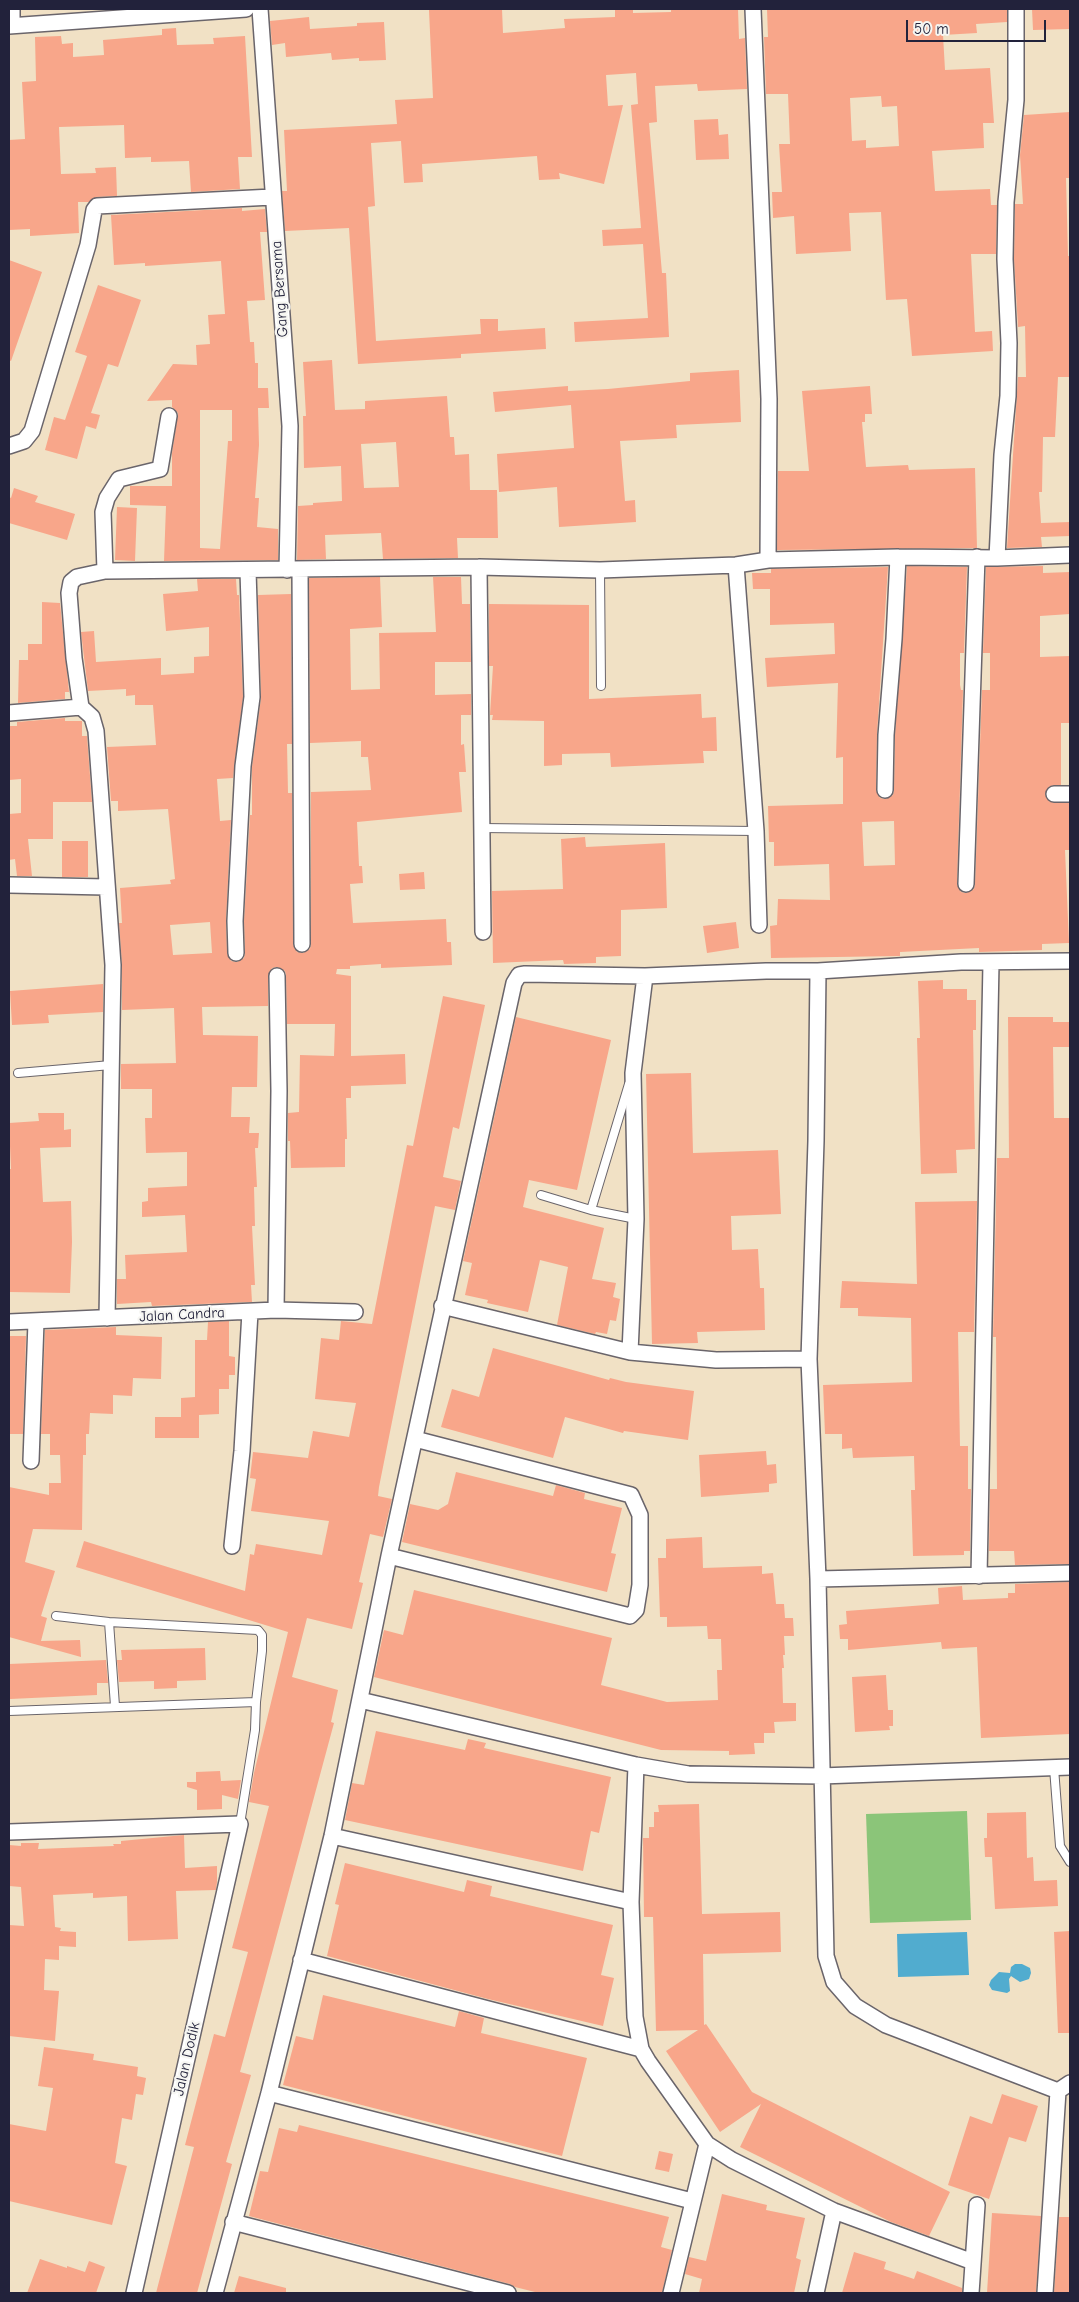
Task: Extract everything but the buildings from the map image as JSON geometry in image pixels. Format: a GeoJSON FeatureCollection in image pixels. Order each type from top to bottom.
{"type":"FeatureCollection","features":[{"type":"Feature","properties":{"kind":"street"},"geometry":{"type":"LineString","coordinates":[[12,9],[10,25],[246,9]]}},
{"type":"Feature","properties":{"kind":"street","name":"Gang Bersama"},"geometry":{"type":"LineString","coordinates":[[260,9],[272,197],[290,426],[302,944]]}},
{"type":"Feature","properties":{"kind":"street"},"geometry":{"type":"LineString","coordinates":[[753,9],[769,399],[768,560]]}},
{"type":"Feature","properties":{"kind":"street"},"geometry":{"type":"LineString","coordinates":[[997,558],[1002,455],[1008,396],[1005,259],[1006,202],[1016,100],[1016,9]]}},
{"type":"Feature","properties":{"kind":"street"},"geometry":{"type":"LineString","coordinates":[[9,446],[24,441],[32,431],[88,246],[94,210],[97,206],[272,197]]}},
{"type":"Feature","properties":{"kind":"street"},"geometry":{"type":"LineString","coordinates":[[105,571],[103,512],[107,498],[119,479],[160,469],[169,416]]}},
{"type":"Feature","properties":{"kind":"street"},"geometry":{"type":"LineString","coordinates":[[106,1318],[113,965],[96,731],[92,717],[81,707],[68,593],[71,582],[77,577],[105,571],[248,571],[479,567],[600,570],[736,565],[768,560],[898,557],[997,558],[1070,555]]}},
{"type":"Feature","properties":{"kind":"street"},"geometry":{"type":"LineString","coordinates":[[885,790],[886,735],[894,639],[898,557]]}},
{"type":"Feature","properties":{"kind":"street"},"geometry":{"type":"LineString","coordinates":[[966,884],[977,557]]}},
{"type":"Feature","properties":{"kind":"street"},"geometry":{"type":"LineString","coordinates":[[736,565],[756,831],[759,925]]}},
{"type":"Feature","properties":{"kind":"street"},"geometry":{"type":"LineString","coordinates":[[479,567],[483,932]]}},
{"type":"Feature","properties":{"kind":"street"},"geometry":{"type":"LineString","coordinates":[[236,953],[235,921],[243,766],[252,697],[248,571]]}},
{"type":"Feature","properties":{"kind":"street"},"geometry":{"type":"LineString","coordinates":[[9,713],[81,707]]}},
{"type":"Feature","properties":{"kind":"street"},"geometry":{"type":"LineString","coordinates":[[1054,794],[1070,794]]}},
{"type":"Feature","properties":{"kind":"street"},"geometry":{"type":"LineString","coordinates":[[9,885],[106,887]]}},
{"type":"Feature","properties":{"kind":"street"},"geometry":{"type":"LineString","coordinates":[[215,2293],[269,2092],[332,1836],[442,1306],[514,983],[519,975],[645,976],[766,971],[818,971],[961,962],[1070,961]]}},
{"type":"Feature","properties":{"kind":"street"},"geometry":{"type":"LineString","coordinates":[[980,1576],[991,963]]}},
{"type":"Feature","properties":{"kind":"street"},"geometry":{"type":"LineString","coordinates":[[818,971],[816,1141],[809,1359],[818,1579],[826,1956],[834,1982],[854,2006],[886,2025],[1064,2087],[1045,2293]]}},
{"type":"Feature","properties":{"kind":"street"},"geometry":{"type":"LineString","coordinates":[[276,1310],[279,1091],[277,976]]}},
{"type":"Feature","properties":{"kind":"street"},"geometry":{"type":"LineString","coordinates":[[630,1352],[636,1219],[633,1073],[645,976]]}},
{"type":"Feature","properties":{"kind":"street"},"geometry":{"type":"LineString","coordinates":[[442,1306],[630,1352],[716,1360],[809,1359]]}},
{"type":"Feature","properties":{"kind":"street","name":"Jalan Candra"},"geometry":{"type":"LineString","coordinates":[[9,1322],[276,1310],[355,1312]]}},
{"type":"Feature","properties":{"kind":"street"},"geometry":{"type":"LineString","coordinates":[[232,1546],[242,1451],[250,1312]]}},
{"type":"Feature","properties":{"kind":"street"},"geometry":{"type":"LineString","coordinates":[[31,1460],[36,1322]]}},
{"type":"Feature","properties":{"kind":"street"},"geometry":{"type":"LineString","coordinates":[[389,1556],[630,1616],[636,1610],[640,1585],[640,1515],[631,1495],[415,1439]]}},
{"type":"Feature","properties":{"kind":"street"},"geometry":{"type":"LineString","coordinates":[[818,1579],[1070,1573]]}},
{"type":"Feature","properties":{"kind":"street"},"geometry":{"type":"LineString","coordinates":[[360,1700],[636,1765],[688,1774],[821,1776],[1070,1767]]}},
{"type":"Feature","properties":{"kind":"street"},"geometry":{"type":"LineString","coordinates":[[636,1765],[631,1902],[635,2017],[641,2049],[707,2144],[732,2160],[834,2211],[973,2262]]}},
{"type":"Feature","properties":{"kind":"street"},"geometry":{"type":"LineString","coordinates":[[9,1832],[240,1824]]}},
{"type":"Feature","properties":{"kind":"street","name":"Jalan Dodik"},"geometry":{"type":"LineString","coordinates":[[134,2293],[240,1824]]}},
{"type":"Feature","properties":{"kind":"street"},"geometry":{"type":"LineString","coordinates":[[332,1836],[631,1902]]}},
{"type":"Feature","properties":{"kind":"street"},"geometry":{"type":"LineString","coordinates":[[301,1960],[641,2049]]}},
{"type":"Feature","properties":{"kind":"street"},"geometry":{"type":"LineString","coordinates":[[269,2092],[692,2201]]}},
{"type":"Feature","properties":{"kind":"street"},"geometry":{"type":"LineString","coordinates":[[671,2293],[707,2144]]}},
{"type":"Feature","properties":{"kind":"street"},"geometry":{"type":"LineString","coordinates":[[971,2293],[977,2205]]}},
{"type":"Feature","properties":{"kind":"street"},"geometry":{"type":"LineString","coordinates":[[816,2293],[834,2211]]}},
{"type":"Feature","properties":{"kind":"street"},"geometry":{"type":"LineString","coordinates":[[233,2222],[508,2293]]}},
{"type":"Feature","properties":{"kind":"lane"},"geometry":{"type":"LineString","coordinates":[[600,570],[601,686]]}},
{"type":"Feature","properties":{"kind":"lane"},"geometry":{"type":"LineString","coordinates":[[481,828],[756,831]]}},
{"type":"Feature","properties":{"kind":"lane"},"geometry":{"type":"LineString","coordinates":[[18,1074],[111,1065]]}},
{"type":"Feature","properties":{"kind":"lane"},"geometry":{"type":"LineString","coordinates":[[591,1210],[633,1073]]}},
{"type":"Feature","properties":{"kind":"lane"},"geometry":{"type":"LineString","coordinates":[[541,1195],[591,1210],[636,1219]]}},
{"type":"Feature","properties":{"kind":"lane"},"geometry":{"type":"LineString","coordinates":[[56,1616],[109,1622],[258,1630],[262,1635],[262,1646],[255,1730],[240,1824]]}},
{"type":"Feature","properties":{"kind":"lane"},"geometry":{"type":"LineString","coordinates":[[109,1622],[115,1706]]}},
{"type":"Feature","properties":{"kind":"lane"},"geometry":{"type":"LineString","coordinates":[[9,1710],[256,1702]]}},
{"type":"Feature","properties":{"kind":"lane"},"geometry":{"type":"LineString","coordinates":[[1054,1768],[1060,1846],[1070,1862]]}},
{"type":"Feature","properties":{"kind":"green space"},"geometry":{"type":"Polygon","coordinates":[[[967,1811],[971,1920],[870,1923],[866,1814],[967,1811]]]}},
{"type":"Feature","properties":{"kind":"water"},"geometry":{"type":"Polygon","coordinates":[[[967,1932],[969,1975],[898,1977],[897,1934],[967,1932]]]}},
{"type":"Feature","properties":{"kind":"water"},"geometry":{"type":"Polygon","coordinates":[[[1015,1964],[1022,1964],[1030,1968],[1029,1979],[1020,1982],[1011,1976],[1009,1979],[1010,1991],[1007,1993],[992,1990],[989,1985],[991,1980],[999,1972],[1010,1973],[1011,1967],[1015,1964]]]}}]}
